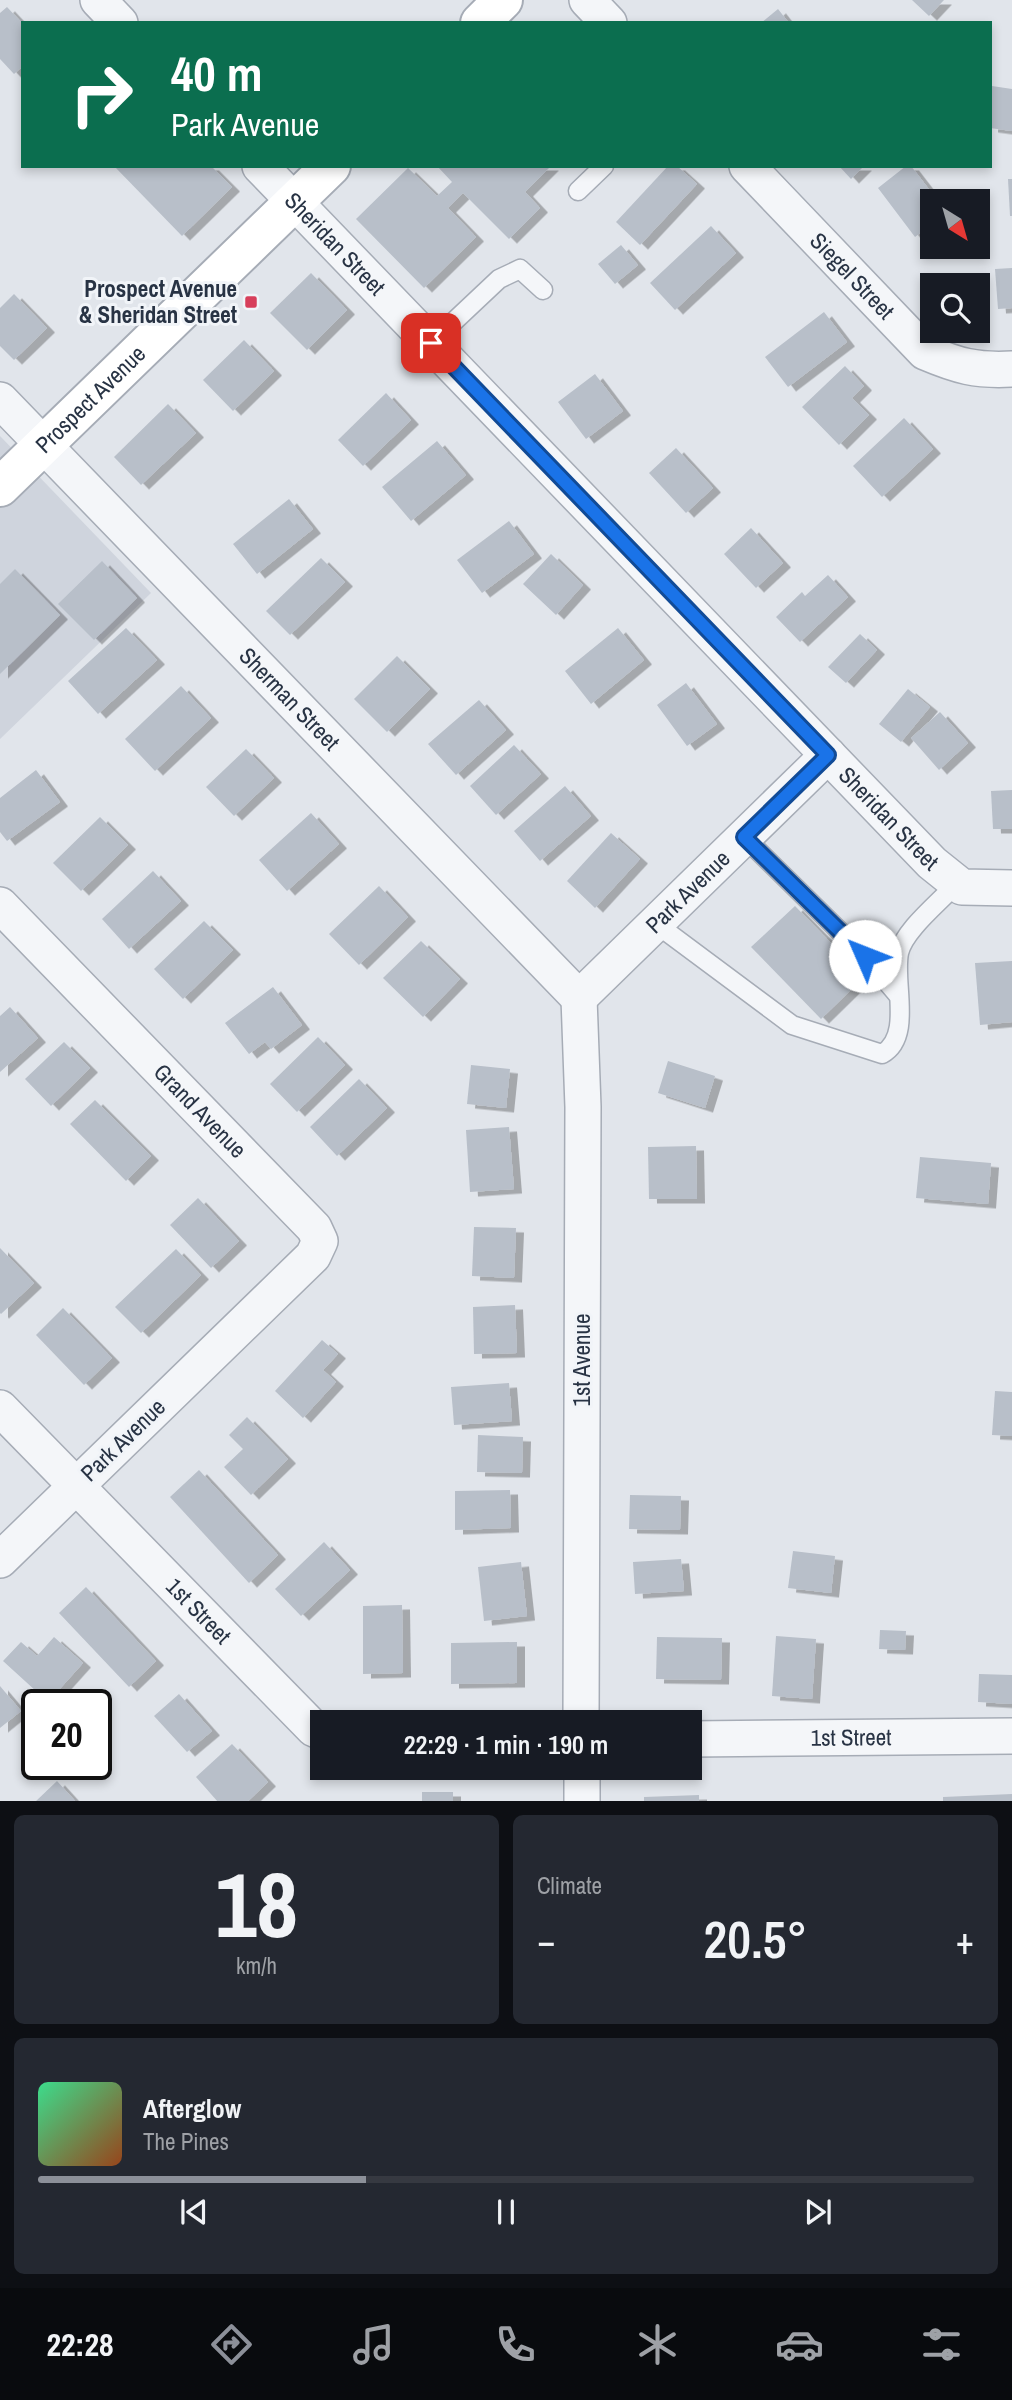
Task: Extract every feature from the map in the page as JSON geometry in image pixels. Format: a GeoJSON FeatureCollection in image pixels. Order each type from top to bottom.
{"type":"FeatureCollection","features":[{"type":"Feature","properties":{"kind":"main road"},"geometry":{"type":"LineString","coordinates":[[482,21],[503,0]]}},
{"type":"Feature","properties":{"kind":"main road","name":"Prospect Avenue"},"geometry":{"type":"LineString","coordinates":[[0,487],[329,168]]}},
{"type":"Feature","properties":{"kind":"street"},"geometry":{"type":"LineString","coordinates":[[98,0],[118,21]]}},
{"type":"Feature","properties":{"kind":"street"},"geometry":{"type":"LineString","coordinates":[[587,0],[607,21]]}},
{"type":"Feature","properties":{"kind":"street","name":"Sheridan Street"},"geometry":{"type":"LineString","coordinates":[[262,168],[932,863],[962,887],[1012,888]]}},
{"type":"Feature","properties":{"kind":"street","name":"Siegel Street"},"geometry":{"type":"LineString","coordinates":[[749,168],[925,352],[961,367],[982,370],[1012,369]]}},
{"type":"Feature","properties":{"kind":"street","name":"Sherman Street"},"geometry":{"type":"LineString","coordinates":[[0,400],[579,998]]}},
{"type":"Feature","properties":{"kind":"street","name":"Park Avenue"},"geometry":{"type":"LineString","coordinates":[[579,998],[828,755]]}},
{"type":"Feature","properties":{"kind":"street","name":"Grand Avenue"},"geometry":{"type":"LineString","coordinates":[[0,905],[314,1228],[320,1241],[313,1256],[247,1320]]}},
{"type":"Feature","properties":{"kind":"street","name":"1st Avenue"},"geometry":{"type":"LineString","coordinates":[[579,998],[583,1107],[581,1710]]}},
{"type":"Feature","properties":{"kind":"street","name":"Park Avenue"},"geometry":{"type":"LineString","coordinates":[[0,1560],[247,1320]]}},
{"type":"Feature","properties":{"kind":"street","name":"1st Street"},"geometry":{"type":"LineString","coordinates":[[0,1408],[310,1725]]}},
{"type":"Feature","properties":{"kind":"street","name":"1st Street"},"geometry":{"type":"LineString","coordinates":[[702,1739],[1012,1737]]}},
{"type":"Feature","properties":{"kind":"street"},"geometry":{"type":"LineString","coordinates":[[582,1780],[582,1801]]}},
{"type":"Feature","properties":{"kind":"lane"},"geometry":{"type":"LineString","coordinates":[[578,191],[602,168]]}},
{"type":"Feature","properties":{"kind":"lane"},"geometry":{"type":"LineString","coordinates":[[431,343],[499,279],[520,269],[543,290]]}},
{"type":"Feature","properties":{"kind":"lane"},"geometry":{"type":"LineString","coordinates":[[744,837],[865,956],[897,994]]}},
{"type":"Feature","properties":{"kind":"lane"},"geometry":{"type":"LineString","coordinates":[[656,923],[792,1025],[882,1054],[891,1049],[899,1028],[899,954],[904,939],[957,883]]}},
{"type":"Feature","properties":{"kind":"shaded area"},"geometry":{"type":"Polygon","coordinates":[[[0,436],[151,593],[0,739],[0,436]]]}},
{"type":"Feature","properties":{"kind":"building"},"geometry":{"type":"Polygon","coordinates":[[[912,0],[944,0],[929,16],[912,0]]]}},
{"type":"Feature","properties":{"kind":"building"},"geometry":{"type":"Polygon","coordinates":[[[7,7],[21,22],[21,68],[14,74],[0,59],[0,13],[7,7]]]}},
{"type":"Feature","properties":{"kind":"building"},"geometry":{"type":"Polygon","coordinates":[[[778,9],[787,21],[763,21],[778,9]]]}},
{"type":"Feature","properties":{"kind":"building"},"geometry":{"type":"Polygon","coordinates":[[[992,86],[1012,89],[1012,131],[992,128],[992,86]]]}},
{"type":"Feature","properties":{"kind":"building"},"geometry":{"type":"Polygon","coordinates":[[[116,168],[213,168],[232,187],[182,236],[116,168]]]}},
{"type":"Feature","properties":{"kind":"building"},"geometry":{"type":"Polygon","coordinates":[[[408,168],[437,196],[452,182],[439,168],[549,168],[525,192],[540,208],[509,239],[463,193],[448,208],[476,237],[424,288],[356,219],[408,168]]]}},
{"type":"Feature","properties":{"kind":"building"},"geometry":{"type":"Polygon","coordinates":[[[666,168],[679,168],[697,184],[640,245],[616,222],[666,168]]]}},
{"type":"Feature","properties":{"kind":"building"},"geometry":{"type":"Polygon","coordinates":[[[841,168],[862,168],[851,179],[841,168]]]}},
{"type":"Feature","properties":{"kind":"building"},"geometry":{"type":"Polygon","coordinates":[[[903,168],[913,168],[929,189],[920,189],[920,233],[915,237],[878,188],[903,168]]]}},
{"type":"Feature","properties":{"kind":"building"},"geometry":{"type":"Polygon","coordinates":[[[1008,179],[1012,179],[1012,216],[1010,216],[1008,179]]]}},
{"type":"Feature","properties":{"kind":"building"},"geometry":{"type":"Polygon","coordinates":[[[711,226],[736,253],[675,310],[650,283],[711,226]]]}},
{"type":"Feature","properties":{"kind":"building"},"geometry":{"type":"Polygon","coordinates":[[[621,245],[638,265],[615,284],[598,264],[621,245]]]}},
{"type":"Feature","properties":{"kind":"building"},"geometry":{"type":"Polygon","coordinates":[[[1012,268],[1012,308],[998,309],[995,269],[1012,268]]]}},
{"type":"Feature","properties":{"kind":"building"},"geometry":{"type":"Polygon","coordinates":[[[311,273],[347,310],[307,350],[270,313],[311,273]]]}},
{"type":"Feature","properties":{"kind":"building"},"geometry":{"type":"Polygon","coordinates":[[[14,294],[47,328],[14,360],[0,346],[0,308],[14,294]]]}},
{"type":"Feature","properties":{"kind":"building"},"geometry":{"type":"Polygon","coordinates":[[[824,312],[847,342],[788,387],[765,357],[824,312]]]}},
{"type":"Feature","properties":{"kind":"building"},"geometry":{"type":"Polygon","coordinates":[[[244,340],[274,371],[233,411],[203,380],[244,340]]]}},
{"type":"Feature","properties":{"kind":"building"},"geometry":{"type":"Polygon","coordinates":[[[845,366],[864,386],[852,398],[869,415],[839,445],[802,407],[845,366]]]}},
{"type":"Feature","properties":{"kind":"building"},"geometry":{"type":"Polygon","coordinates":[[[595,374],[623,411],[586,439],[558,402],[595,374]]]}},
{"type":"Feature","properties":{"kind":"building"},"geometry":{"type":"Polygon","coordinates":[[[386,393],[411,420],[363,466],[338,440],[386,393]]]}},
{"type":"Feature","properties":{"kind":"building"},"geometry":{"type":"Polygon","coordinates":[[[168,404],[196,433],[141,485],[114,457],[168,404]]]}},
{"type":"Feature","properties":{"kind":"building"},"geometry":{"type":"Polygon","coordinates":[[[904,418],[933,449],[882,497],[853,466],[904,418]]]}},
{"type":"Feature","properties":{"kind":"building"},"geometry":{"type":"Polygon","coordinates":[[[437,441],[466,475],[411,521],[382,487],[437,441]]]}},
{"type":"Feature","properties":{"kind":"building"},"geometry":{"type":"Polygon","coordinates":[[[676,448],[713,488],[686,513],[649,473],[676,448]]]}},
{"type":"Feature","properties":{"kind":"building"},"geometry":{"type":"Polygon","coordinates":[[[289,499],[313,529],[257,574],[233,544],[289,499]]]}},
{"type":"Feature","properties":{"kind":"building"},"geometry":{"type":"Polygon","coordinates":[[[509,521],[534,554],[482,593],[457,560],[509,521]]]}},
{"type":"Feature","properties":{"kind":"building"},"geometry":{"type":"Polygon","coordinates":[[[751,528],[783,563],[756,588],[724,554],[751,528]]]}},
{"type":"Feature","properties":{"kind":"building"},"geometry":{"type":"Polygon","coordinates":[[[551,554],[583,585],[556,615],[523,584],[551,554]]]}},
{"type":"Feature","properties":{"kind":"building"},"geometry":{"type":"Polygon","coordinates":[[[321,558],[345,582],[290,635],[266,611],[321,558]]]}},
{"type":"Feature","properties":{"kind":"building"},"geometry":{"type":"Polygon","coordinates":[[[102,561],[137,598],[94,640],[58,604],[102,561]]]}},
{"type":"Feature","properties":{"kind":"building"},"geometry":{"type":"Polygon","coordinates":[[[15,569],[60,615],[0,674],[0,584],[15,569]]]}},
{"type":"Feature","properties":{"kind":"building"},"geometry":{"type":"Polygon","coordinates":[[[828,575],[848,597],[800,642],[776,617],[802,592],[805,596],[828,575]]]}},
{"type":"Feature","properties":{"kind":"building"},"geometry":{"type":"Polygon","coordinates":[[[126,628],[157,660],[98,714],[68,681],[126,628]]]}},
{"type":"Feature","properties":{"kind":"building"},"geometry":{"type":"Polygon","coordinates":[[[618,628],[644,660],[591,704],[565,671],[618,628]]]}},
{"type":"Feature","properties":{"kind":"building"},"geometry":{"type":"Polygon","coordinates":[[[860,634],[877,650],[846,683],[828,667],[860,634]]]}},
{"type":"Feature","properties":{"kind":"building"},"geometry":{"type":"Polygon","coordinates":[[[397,656],[430,689],[387,732],[354,699],[397,656]]]}},
{"type":"Feature","properties":{"kind":"building"},"geometry":{"type":"Polygon","coordinates":[[[686,683],[717,724],[687,746],[657,705],[686,683]]]}},
{"type":"Feature","properties":{"kind":"building"},"geometry":{"type":"Polygon","coordinates":[[[181,686],[211,718],[155,771],[125,739],[181,686]]]}},
{"type":"Feature","properties":{"kind":"building"},"geometry":{"type":"Polygon","coordinates":[[[908,689],[930,707],[901,742],[879,724],[908,689]]]}},
{"type":"Feature","properties":{"kind":"building"},"geometry":{"type":"Polygon","coordinates":[[[479,700],[506,730],[456,775],[428,744],[479,700]]]}},
{"type":"Feature","properties":{"kind":"building"},"geometry":{"type":"Polygon","coordinates":[[[940,712],[968,743],[939,770],[911,738],[940,712]]]}},
{"type":"Feature","properties":{"kind":"building"},"geometry":{"type":"Polygon","coordinates":[[[514,745],[541,774],[496,815],[470,786],[514,745]]]}},
{"type":"Feature","properties":{"kind":"building"},"geometry":{"type":"Polygon","coordinates":[[[246,749],[274,778],[234,816],[206,787],[246,749]]]}},
{"type":"Feature","properties":{"kind":"building"},"geometry":{"type":"Polygon","coordinates":[[[36,770],[60,802],[7,841],[0,832],[0,798],[36,770]]]}},
{"type":"Feature","properties":{"kind":"building"},"geometry":{"type":"Polygon","coordinates":[[[565,786],[591,816],[540,861],[514,831],[565,786]]]}},
{"type":"Feature","properties":{"kind":"building"},"geometry":{"type":"Polygon","coordinates":[[[1012,790],[1012,829],[993,829],[991,791],[1012,790]]]}},
{"type":"Feature","properties":{"kind":"building"},"geometry":{"type":"Polygon","coordinates":[[[311,813],[339,844],[287,891],[259,860],[311,813]]]}},
{"type":"Feature","properties":{"kind":"building"},"geometry":{"type":"Polygon","coordinates":[[[100,817],[128,845],[81,891],[53,863],[100,817]]]}},
{"type":"Feature","properties":{"kind":"building"},"geometry":{"type":"Polygon","coordinates":[[[611,833],[640,859],[595,908],[567,881],[611,833]]]}},
{"type":"Feature","properties":{"kind":"building"},"geometry":{"type":"Polygon","coordinates":[[[153,871],[181,901],[129,949],[102,919],[153,871]]]}},
{"type":"Feature","properties":{"kind":"building"},"geometry":{"type":"Polygon","coordinates":[[[379,886],[408,917],[359,965],[329,934],[379,886]]]}},
{"type":"Feature","properties":{"kind":"building"},"geometry":{"type":"Polygon","coordinates":[[[795,906],[864,977],[821,1019],[751,947],[795,906]]]}},
{"type":"Feature","properties":{"kind":"building"},"geometry":{"type":"Polygon","coordinates":[[[204,921],[233,950],[183,999],[154,969],[204,921]]]}},
{"type":"Feature","properties":{"kind":"building"},"geometry":{"type":"Polygon","coordinates":[[[421,941],[460,979],[423,1017],[383,978],[421,941]]]}},
{"type":"Feature","properties":{"kind":"building"},"geometry":{"type":"Polygon","coordinates":[[[1012,961],[1012,1022],[980,1025],[975,963],[1012,961]]]}},
{"type":"Feature","properties":{"kind":"building"},"geometry":{"type":"Polygon","coordinates":[[[273,987],[302,1025],[271,1049],[265,1042],[249,1054],[225,1023],[273,987]]]}},
{"type":"Feature","properties":{"kind":"building"},"geometry":{"type":"Polygon","coordinates":[[[10,1007],[38,1038],[0,1072],[0,1016],[10,1007]]]}},
{"type":"Feature","properties":{"kind":"building"},"geometry":{"type":"Polygon","coordinates":[[[318,1037],[345,1065],[297,1112],[270,1084],[318,1037]]]}},
{"type":"Feature","properties":{"kind":"building"},"geometry":{"type":"Polygon","coordinates":[[[64,1042],[90,1068],[51,1106],[25,1079],[64,1042]]]}},
{"type":"Feature","properties":{"kind":"building"},"geometry":{"type":"Polygon","coordinates":[[[668,1061],[715,1076],[705,1108],[658,1093],[668,1061]]]}},
{"type":"Feature","properties":{"kind":"building"},"geometry":{"type":"Polygon","coordinates":[[[471,1065],[510,1069],[506,1108],[467,1104],[471,1065]]]}},
{"type":"Feature","properties":{"kind":"building"},"geometry":{"type":"Polygon","coordinates":[[[359,1079],[387,1108],[337,1156],[310,1127],[359,1079]]]}},
{"type":"Feature","properties":{"kind":"building"},"geometry":{"type":"Polygon","coordinates":[[[95,1100],[151,1156],[126,1181],[70,1124],[95,1100]]]}},
{"type":"Feature","properties":{"kind":"building"},"geometry":{"type":"Polygon","coordinates":[[[509,1127],[514,1189],[470,1192],[466,1130],[509,1127]]]}},
{"type":"Feature","properties":{"kind":"building"},"geometry":{"type":"Polygon","coordinates":[[[696,1146],[697,1199],[649,1199],[648,1147],[696,1146]]]}},
{"type":"Feature","properties":{"kind":"building"},"geometry":{"type":"Polygon","coordinates":[[[920,1157],[991,1163],[988,1204],[916,1198],[920,1157]]]}},
{"type":"Feature","properties":{"kind":"building"},"geometry":{"type":"Polygon","coordinates":[[[198,1198],[239,1241],[211,1268],[170,1225],[198,1198]]]}},
{"type":"Feature","properties":{"kind":"building"},"geometry":{"type":"Polygon","coordinates":[[[474,1227],[516,1228],[514,1278],[472,1276],[474,1227]]]}},
{"type":"Feature","properties":{"kind":"building"},"geometry":{"type":"Polygon","coordinates":[[[0,1248],[34,1283],[1,1314],[0,1313],[0,1248]]]}},
{"type":"Feature","properties":{"kind":"building"},"geometry":{"type":"Polygon","coordinates":[[[176,1249],[201,1275],[141,1333],[115,1307],[176,1249]]]}},
{"type":"Feature","properties":{"kind":"building"},"geometry":{"type":"Polygon","coordinates":[[[515,1305],[517,1353],[474,1354],[473,1307],[515,1305]]]}},
{"type":"Feature","properties":{"kind":"building"},"geometry":{"type":"Polygon","coordinates":[[[63,1308],[112,1358],[84,1385],[36,1335],[63,1308]]]}},
{"type":"Feature","properties":{"kind":"building"},"geometry":{"type":"Polygon","coordinates":[[[322,1340],[338,1354],[323,1370],[336,1382],[303,1418],[275,1391],[322,1340]]]}},
{"type":"Feature","properties":{"kind":"building"},"geometry":{"type":"Polygon","coordinates":[[[509,1383],[512,1421],[454,1425],[451,1387],[509,1383]]]}},
{"type":"Feature","properties":{"kind":"building"},"geometry":{"type":"Polygon","coordinates":[[[995,1391],[1012,1392],[1012,1436],[992,1435],[995,1391]]]}},
{"type":"Feature","properties":{"kind":"building"},"geometry":{"type":"Polygon","coordinates":[[[247,1417],[288,1459],[251,1495],[224,1467],[243,1449],[229,1435],[247,1417]]]}},
{"type":"Feature","properties":{"kind":"building"},"geometry":{"type":"Polygon","coordinates":[[[478,1435],[523,1437],[522,1473],[477,1472],[478,1435]]]}},
{"type":"Feature","properties":{"kind":"building"},"geometry":{"type":"Polygon","coordinates":[[[199,1470],[278,1555],[249,1583],[170,1497],[199,1470]]]}},
{"type":"Feature","properties":{"kind":"building"},"geometry":{"type":"Polygon","coordinates":[[[510,1490],[511,1528],[455,1530],[455,1491],[510,1490]]]}},
{"type":"Feature","properties":{"kind":"building"},"geometry":{"type":"Polygon","coordinates":[[[630,1495],[681,1496],[680,1530],[629,1529],[630,1495]]]}},
{"type":"Feature","properties":{"kind":"building"},"geometry":{"type":"Polygon","coordinates":[[[324,1542],[350,1570],[301,1616],[275,1589],[324,1542]]]}},
{"type":"Feature","properties":{"kind":"building"},"geometry":{"type":"Polygon","coordinates":[[[793,1551],[835,1556],[831,1593],[788,1588],[793,1551]]]}},
{"type":"Feature","properties":{"kind":"building"},"geometry":{"type":"Polygon","coordinates":[[[681,1559],[684,1591],[635,1594],[633,1562],[681,1559]]]}},
{"type":"Feature","properties":{"kind":"building"},"geometry":{"type":"Polygon","coordinates":[[[521,1562],[527,1616],[484,1621],[478,1567],[521,1562]]]}},
{"type":"Feature","properties":{"kind":"building"},"geometry":{"type":"Polygon","coordinates":[[[86,1587],[156,1661],[129,1687],[59,1613],[86,1587]]]}},
{"type":"Feature","properties":{"kind":"building"},"geometry":{"type":"Polygon","coordinates":[[[402,1605],[403,1673],[363,1674],[363,1606],[402,1605]]]}},
{"type":"Feature","properties":{"kind":"building"},"geometry":{"type":"Polygon","coordinates":[[[880,1630],[906,1631],[905,1650],[879,1649],[880,1630]]]}},
{"type":"Feature","properties":{"kind":"building"},"geometry":{"type":"Polygon","coordinates":[[[776,1636],[816,1639],[812,1699],[772,1696],[776,1636]]]}},
{"type":"Feature","properties":{"kind":"building"},"geometry":{"type":"Polygon","coordinates":[[[54,1637],[83,1663],[60,1689],[34,1689],[3,1661],[21,1642],[37,1656],[54,1637]]]}},
{"type":"Feature","properties":{"kind":"building"},"geometry":{"type":"Polygon","coordinates":[[[657,1637],[722,1638],[721,1680],[656,1679],[657,1637]]]}},
{"type":"Feature","properties":{"kind":"building"},"geometry":{"type":"Polygon","coordinates":[[[517,1642],[517,1683],[451,1684],[451,1643],[517,1642]]]}},
{"type":"Feature","properties":{"kind":"building"},"geometry":{"type":"Polygon","coordinates":[[[979,1674],[1012,1675],[1012,1704],[978,1702],[979,1674]]]}},
{"type":"Feature","properties":{"kind":"building"},"geometry":{"type":"Polygon","coordinates":[[[0,1686],[21,1711],[0,1728],[0,1686]]]}},
{"type":"Feature","properties":{"kind":"building"},"geometry":{"type":"Polygon","coordinates":[[[179,1694],[212,1731],[187,1752],[154,1716],[179,1694]]]}},
{"type":"Feature","properties":{"kind":"building"},"geometry":{"type":"Polygon","coordinates":[[[232,1744],[268,1782],[248,1801],[217,1801],[196,1777],[232,1744]]]}},
{"type":"Feature","properties":{"kind":"building"},"geometry":{"type":"Polygon","coordinates":[[[57,1781],[75,1801],[36,1801],[57,1781]]]}},
{"type":"Feature","properties":{"kind":"building"},"geometry":{"type":"Polygon","coordinates":[[[422,1792],[453,1792],[453,1801],[422,1801],[422,1792]]]}},
{"type":"Feature","properties":{"kind":"building"},"geometry":{"type":"Polygon","coordinates":[[[1012,1794],[1012,1801],[943,1801],[943,1797],[1012,1794]]]}},
{"type":"Feature","properties":{"kind":"building"},"geometry":{"type":"Polygon","coordinates":[[[699,1795],[699,1801],[644,1801],[644,1797],[699,1795]]]}},
{"type":"Feature","properties":{"kind":"place","name":"Prospect Avenue & Sheridan Street"},"geometry":{"type":"Point","coordinates":[251,302]}},
{"type":"Feature","properties":{"kind":"route"},"geometry":{"type":"LineString","coordinates":[[431,343],[828,755],[744,837],[865,956]]}}]}
